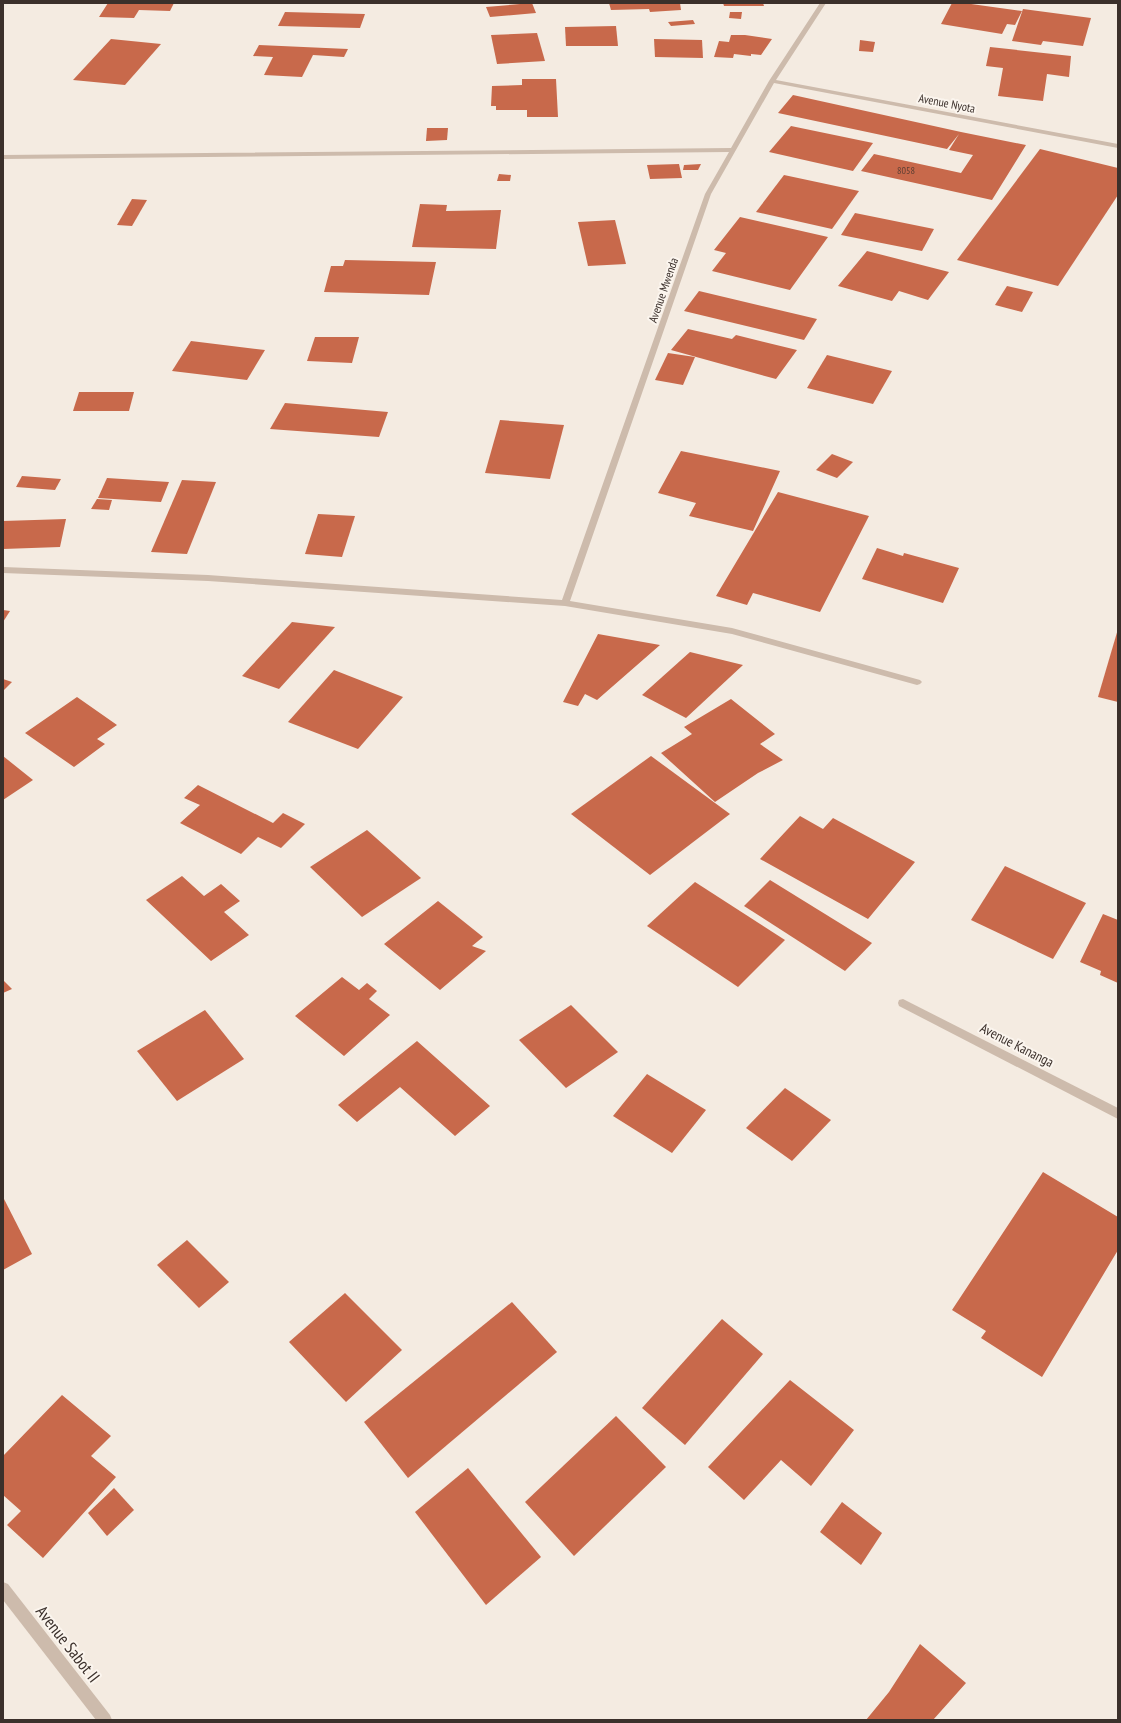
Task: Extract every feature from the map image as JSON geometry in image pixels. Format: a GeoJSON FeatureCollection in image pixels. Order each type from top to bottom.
{"type":"FeatureCollection","features":[{"type":"Feature","properties":{"kind":"street","name":"Avenue Mwenda"},"geometry":{"type":"LineString","coordinates":[[565,603],[708,194],[772,81],[822,3]]}},
{"type":"Feature","properties":{"kind":"street","name":"Avenue Nyota"},"geometry":{"type":"LineString","coordinates":[[772,81],[1118,146]]}},
{"type":"Feature","properties":{"kind":"street"},"geometry":{"type":"LineString","coordinates":[[3,157],[733,150]]}},
{"type":"Feature","properties":{"kind":"street"},"geometry":{"type":"LineString","coordinates":[[3,570],[208,578],[565,603],[732,631],[917,682]]}},
{"type":"Feature","properties":{"kind":"street","name":"Avenue Kananga"},"geometry":{"type":"LineString","coordinates":[[903,1003],[1118,1114]]}},
{"type":"Feature","properties":{"kind":"street","name":"Avenue Sabot II"},"geometry":{"type":"LineString","coordinates":[[3,1590],[105,1720]]}},
{"type":"Feature","properties":{"kind":"building"},"geometry":{"type":"Polygon","coordinates":[[[108,3],[174,3],[170,11],[139,10],[134,18],[99,17],[108,3]]]}},
{"type":"Feature","properties":{"kind":"building"},"geometry":{"type":"Polygon","coordinates":[[[532,3],[536,13],[490,17],[486,7],[532,3]]]}},
{"type":"Feature","properties":{"kind":"building"},"geometry":{"type":"Polygon","coordinates":[[[609,3],[680,3],[681,10],[650,12],[649,9],[611,10],[609,3]]]}},
{"type":"Feature","properties":{"kind":"building"},"geometry":{"type":"Polygon","coordinates":[[[723,3],[763,3],[764,6],[724,6],[723,3]]]}},
{"type":"Feature","properties":{"kind":"building"},"geometry":{"type":"Polygon","coordinates":[[[952,3],[964,3],[1022,11],[1015,25],[1007,24],[1002,34],[941,24],[952,3]]]}},
{"type":"Feature","properties":{"kind":"building"},"geometry":{"type":"Polygon","coordinates":[[[1023,9],[1091,18],[1083,46],[1043,41],[1041,45],[1012,41],[1023,9]]]}},
{"type":"Feature","properties":{"kind":"building"},"geometry":{"type":"Polygon","coordinates":[[[285,12],[365,14],[360,28],[278,26],[285,12]]]}},
{"type":"Feature","properties":{"kind":"building"},"geometry":{"type":"Polygon","coordinates":[[[730,12],[742,12],[741,19],[729,18],[730,12]]]}},
{"type":"Feature","properties":{"kind":"building"},"geometry":{"type":"Polygon","coordinates":[[[693,20],[695,24],[671,26],[668,22],[693,20]]]}},
{"type":"Feature","properties":{"kind":"building"},"geometry":{"type":"Polygon","coordinates":[[[616,26],[618,46],[566,46],[565,27],[616,26]]]}},
{"type":"Feature","properties":{"kind":"building"},"geometry":{"type":"Polygon","coordinates":[[[537,33],[545,61],[497,64],[491,35],[537,33]]]}},
{"type":"Feature","properties":{"kind":"building"},"geometry":{"type":"Polygon","coordinates":[[[731,35],[745,35],[772,39],[761,55],[751,54],[751,56],[734,54],[733,58],[714,57],[719,41],[729,42],[731,35]]]}},
{"type":"Feature","properties":{"kind":"building"},"geometry":{"type":"Polygon","coordinates":[[[111,39],[161,44],[125,85],[73,80],[111,39]]]}},
{"type":"Feature","properties":{"kind":"building"},"geometry":{"type":"Polygon","coordinates":[[[654,39],[702,40],[703,58],[655,57],[654,39]]]}},
{"type":"Feature","properties":{"kind":"building"},"geometry":{"type":"Polygon","coordinates":[[[860,40],[875,42],[873,52],[859,51],[860,40]]]}},
{"type":"Feature","properties":{"kind":"building"},"geometry":{"type":"Polygon","coordinates":[[[259,45],[348,49],[344,57],[313,55],[302,77],[264,75],[273,57],[253,56],[259,45]]]}},
{"type":"Feature","properties":{"kind":"building"},"geometry":{"type":"Polygon","coordinates":[[[990,47],[1071,56],[1069,77],[1047,74],[1043,101],[998,96],[1003,68],[986,66],[990,47]]]}},
{"type":"Feature","properties":{"kind":"building"},"geometry":{"type":"Polygon","coordinates":[[[522,79],[556,79],[558,117],[527,117],[527,110],[496,110],[496,106],[491,106],[492,86],[522,85],[522,79]]]}},
{"type":"Feature","properties":{"kind":"building"},"geometry":{"type":"Polygon","coordinates":[[[793,95],[1026,145],[992,200],[861,171],[874,154],[961,173],[973,155],[949,150],[959,134],[947,149],[778,113],[793,95]]]}},
{"type":"Feature","properties":{"kind":"building"},"geometry":{"type":"Polygon","coordinates":[[[791,126],[873,143],[853,171],[769,152],[791,126]]]}},
{"type":"Feature","properties":{"kind":"building"},"geometry":{"type":"Polygon","coordinates":[[[427,128],[448,128],[447,140],[426,141],[427,128]]]}},
{"type":"Feature","properties":{"kind":"building"},"geometry":{"type":"Polygon","coordinates":[[[1040,149],[1118,168],[1118,195],[1058,286],[957,260],[1040,149]]]}},
{"type":"Feature","properties":{"kind":"building"},"geometry":{"type":"Polygon","coordinates":[[[679,164],[682,178],[650,179],[647,165],[679,164]]]}},
{"type":"Feature","properties":{"kind":"building"},"geometry":{"type":"Polygon","coordinates":[[[701,164],[698,170],[683,170],[684,165],[701,164]]]}},
{"type":"Feature","properties":{"kind":"building"},"geometry":{"type":"Polygon","coordinates":[[[499,174],[511,175],[510,181],[497,181],[499,174]]]}},
{"type":"Feature","properties":{"kind":"building"},"geometry":{"type":"Polygon","coordinates":[[[784,175],[859,191],[832,229],[756,212],[784,175]]]}},
{"type":"Feature","properties":{"kind":"building"},"geometry":{"type":"Polygon","coordinates":[[[132,199],[147,200],[132,226],[117,225],[132,199]]]}},
{"type":"Feature","properties":{"kind":"building"},"geometry":{"type":"Polygon","coordinates":[[[420,204],[447,205],[446,211],[501,210],[496,249],[412,247],[420,204]]]}},
{"type":"Feature","properties":{"kind":"building"},"geometry":{"type":"Polygon","coordinates":[[[855,213],[934,229],[922,251],[841,235],[855,213]]]}},
{"type":"Feature","properties":{"kind":"building"},"geometry":{"type":"Polygon","coordinates":[[[740,217],[828,237],[790,290],[712,271],[726,253],[714,250],[740,217]]]}},
{"type":"Feature","properties":{"kind":"building"},"geometry":{"type":"Polygon","coordinates":[[[615,220],[626,264],[588,266],[578,222],[615,220]]]}},
{"type":"Feature","properties":{"kind":"building"},"geometry":{"type":"Polygon","coordinates":[[[867,251],[949,272],[928,300],[899,291],[892,301],[838,286],[867,251]]]}},
{"type":"Feature","properties":{"kind":"building"},"geometry":{"type":"Polygon","coordinates":[[[345,260],[436,262],[429,295],[324,292],[331,266],[343,266],[345,260]]]}},
{"type":"Feature","properties":{"kind":"building"},"geometry":{"type":"Polygon","coordinates":[[[1007,286],[1033,292],[1022,312],[995,305],[1007,286]]]}},
{"type":"Feature","properties":{"kind":"building"},"geometry":{"type":"Polygon","coordinates":[[[699,291],[817,319],[804,340],[684,311],[699,291]]]}},
{"type":"Feature","properties":{"kind":"building"},"geometry":{"type":"Polygon","coordinates":[[[688,329],[732,339],[736,335],[797,350],[776,379],[671,350],[688,329]]]}},
{"type":"Feature","properties":{"kind":"building"},"geometry":{"type":"Polygon","coordinates":[[[315,337],[359,337],[352,363],[307,361],[315,337]]]}},
{"type":"Feature","properties":{"kind":"building"},"geometry":{"type":"Polygon","coordinates":[[[191,341],[265,350],[247,380],[172,371],[191,341]]]}},
{"type":"Feature","properties":{"kind":"building"},"geometry":{"type":"Polygon","coordinates":[[[668,353],[695,357],[683,385],[655,380],[668,353]]]}},
{"type":"Feature","properties":{"kind":"building"},"geometry":{"type":"Polygon","coordinates":[[[827,355],[892,371],[873,404],[807,388],[827,355]]]}},
{"type":"Feature","properties":{"kind":"building"},"geometry":{"type":"Polygon","coordinates":[[[79,392],[134,392],[129,411],[73,411],[79,392]]]}},
{"type":"Feature","properties":{"kind":"building"},"geometry":{"type":"Polygon","coordinates":[[[285,403],[388,412],[379,437],[270,429],[285,403]]]}},
{"type":"Feature","properties":{"kind":"building"},"geometry":{"type":"Polygon","coordinates":[[[500,420],[564,425],[550,479],[485,473],[500,420]]]}},
{"type":"Feature","properties":{"kind":"building"},"geometry":{"type":"Polygon","coordinates":[[[681,451],[780,471],[753,531],[689,516],[696,503],[658,493],[681,451]]]}},
{"type":"Feature","properties":{"kind":"building"},"geometry":{"type":"Polygon","coordinates":[[[832,454],[853,462],[837,478],[816,470],[832,454]]]}},
{"type":"Feature","properties":{"kind":"building"},"geometry":{"type":"Polygon","coordinates":[[[22,476],[61,479],[55,490],[16,487],[22,476]]]}},
{"type":"Feature","properties":{"kind":"building"},"geometry":{"type":"Polygon","coordinates":[[[107,478],[169,482],[161,502],[98,498],[107,478]]]}},
{"type":"Feature","properties":{"kind":"building"},"geometry":{"type":"Polygon","coordinates":[[[182,480],[216,482],[187,554],[151,552],[182,480]]]}},
{"type":"Feature","properties":{"kind":"building"},"geometry":{"type":"Polygon","coordinates":[[[778,492],[869,516],[820,612],[753,593],[747,605],[716,596],[778,492]]]}},
{"type":"Feature","properties":{"kind":"building"},"geometry":{"type":"Polygon","coordinates":[[[97,499],[112,500],[109,510],[91,509],[97,499]]]}},
{"type":"Feature","properties":{"kind":"building"},"geometry":{"type":"Polygon","coordinates":[[[318,514],[355,516],[342,557],[305,554],[318,514]]]}},
{"type":"Feature","properties":{"kind":"building"},"geometry":{"type":"Polygon","coordinates":[[[66,519],[60,547],[3,549],[3,521],[66,519]]]}},
{"type":"Feature","properties":{"kind":"building"},"geometry":{"type":"Polygon","coordinates":[[[877,548],[903,556],[904,553],[959,568],[943,603],[862,579],[877,548]]]}},
{"type":"Feature","properties":{"kind":"building"},"geometry":{"type":"Polygon","coordinates":[[[3,610],[10,611],[3,622],[3,610]]]}},
{"type":"Feature","properties":{"kind":"building"},"geometry":{"type":"Polygon","coordinates":[[[292,622],[335,627],[279,689],[242,676],[292,622]]]}},
{"type":"Feature","properties":{"kind":"building"},"geometry":{"type":"Polygon","coordinates":[[[1118,629],[1118,702],[1098,697],[1118,629]]]}},
{"type":"Feature","properties":{"kind":"building"},"geometry":{"type":"Polygon","coordinates":[[[598,634],[660,645],[597,700],[585,694],[578,706],[563,702],[598,634]]]}},
{"type":"Feature","properties":{"kind":"building"},"geometry":{"type":"Polygon","coordinates":[[[690,652],[743,665],[686,718],[642,695],[690,652]]]}},
{"type":"Feature","properties":{"kind":"building"},"geometry":{"type":"Polygon","coordinates":[[[334,670],[403,697],[358,749],[288,722],[334,670]]]}},
{"type":"Feature","properties":{"kind":"building"},"geometry":{"type":"Polygon","coordinates":[[[3,679],[12,682],[3,691],[3,679]]]}},
{"type":"Feature","properties":{"kind":"building"},"geometry":{"type":"Polygon","coordinates":[[[77,697],[117,725],[97,739],[105,744],[74,767],[25,733],[77,697]]]}},
{"type":"Feature","properties":{"kind":"building"},"geometry":{"type":"Polygon","coordinates":[[[731,699],[775,734],[760,744],[783,760],[758,773],[715,802],[661,753],[692,734],[684,727],[731,699]]]}},
{"type":"Feature","properties":{"kind":"building"},"geometry":{"type":"Polygon","coordinates":[[[3,756],[33,780],[3,800],[3,756]]]}},
{"type":"Feature","properties":{"kind":"building"},"geometry":{"type":"Polygon","coordinates":[[[651,756],[730,814],[650,875],[571,814],[651,756]]]}},
{"type":"Feature","properties":{"kind":"building"},"geometry":{"type":"Polygon","coordinates":[[[198,785],[273,823],[283,813],[305,824],[281,848],[258,837],[241,854],[180,823],[200,805],[184,798],[198,785]]]}},
{"type":"Feature","properties":{"kind":"building"},"geometry":{"type":"Polygon","coordinates":[[[800,816],[823,829],[833,818],[915,862],[868,919],[760,859],[800,816]]]}},
{"type":"Feature","properties":{"kind":"building"},"geometry":{"type":"Polygon","coordinates":[[[367,830],[421,878],[362,917],[310,867],[367,830]]]}},
{"type":"Feature","properties":{"kind":"building"},"geometry":{"type":"Polygon","coordinates":[[[1005,866],[1086,903],[1053,959],[971,920],[1005,866]]]}},
{"type":"Feature","properties":{"kind":"building"},"geometry":{"type":"Polygon","coordinates":[[[182,876],[204,896],[221,884],[240,901],[224,912],[249,935],[211,961],[146,900],[182,876]]]}},
{"type":"Feature","properties":{"kind":"building"},"geometry":{"type":"Polygon","coordinates":[[[770,880],[872,943],[845,971],[744,906],[770,880]]]}},
{"type":"Feature","properties":{"kind":"building"},"geometry":{"type":"Polygon","coordinates":[[[695,882],[785,940],[738,987],[647,926],[695,882]]]}},
{"type":"Feature","properties":{"kind":"building"},"geometry":{"type":"Polygon","coordinates":[[[438,901],[483,937],[472,946],[486,951],[440,990],[384,944],[438,901]]]}},
{"type":"Feature","properties":{"kind":"building"},"geometry":{"type":"Polygon","coordinates":[[[1103,914],[1118,920],[1118,983],[1100,975],[1101,971],[1080,962],[1103,914]]]}},
{"type":"Feature","properties":{"kind":"building"},"geometry":{"type":"Polygon","coordinates":[[[342,977],[359,990],[367,983],[377,991],[369,999],[390,1015],[344,1056],[295,1016],[342,977]]]}},
{"type":"Feature","properties":{"kind":"building"},"geometry":{"type":"Polygon","coordinates":[[[3,980],[12,989],[3,993],[3,980]]]}},
{"type":"Feature","properties":{"kind":"building"},"geometry":{"type":"Polygon","coordinates":[[[571,1005],[618,1052],[566,1088],[519,1040],[571,1005]]]}},
{"type":"Feature","properties":{"kind":"building"},"geometry":{"type":"Polygon","coordinates":[[[205,1010],[244,1059],[177,1101],[137,1051],[205,1010]]]}},
{"type":"Feature","properties":{"kind":"building"},"geometry":{"type":"Polygon","coordinates":[[[417,1041],[490,1106],[455,1136],[400,1087],[357,1122],[338,1105],[417,1041]]]}},
{"type":"Feature","properties":{"kind":"building"},"geometry":{"type":"Polygon","coordinates":[[[647,1074],[706,1110],[672,1153],[613,1116],[647,1074]]]}},
{"type":"Feature","properties":{"kind":"building"},"geometry":{"type":"Polygon","coordinates":[[[785,1088],[831,1120],[792,1161],[746,1128],[785,1088]]]}},
{"type":"Feature","properties":{"kind":"building"},"geometry":{"type":"Polygon","coordinates":[[[1043,1172],[1118,1217],[1118,1250],[1042,1377],[981,1338],[986,1331],[952,1310],[1043,1172]]]}},
{"type":"Feature","properties":{"kind":"building"},"geometry":{"type":"Polygon","coordinates":[[[3,1197],[32,1254],[3,1270],[3,1197]]]}},
{"type":"Feature","properties":{"kind":"building"},"geometry":{"type":"Polygon","coordinates":[[[187,1240],[229,1282],[199,1308],[157,1265],[187,1240]]]}},
{"type":"Feature","properties":{"kind":"building"},"geometry":{"type":"Polygon","coordinates":[[[345,1293],[402,1350],[346,1402],[289,1342],[345,1293]]]}},
{"type":"Feature","properties":{"kind":"building"},"geometry":{"type":"Polygon","coordinates":[[[512,1302],[557,1352],[408,1478],[364,1422],[512,1302]]]}},
{"type":"Feature","properties":{"kind":"building"},"geometry":{"type":"Polygon","coordinates":[[[722,1319],[763,1354],[685,1445],[642,1408],[722,1319]]]}},
{"type":"Feature","properties":{"kind":"building"},"geometry":{"type":"Polygon","coordinates":[[[790,1380],[854,1430],[811,1486],[781,1460],[744,1500],[708,1467],[790,1380]]]}},
{"type":"Feature","properties":{"kind":"building"},"geometry":{"type":"Polygon","coordinates":[[[62,1395],[111,1436],[91,1456],[116,1477],[43,1558],[7,1525],[21,1511],[3,1495],[3,1456],[62,1395]]]}},
{"type":"Feature","properties":{"kind":"building"},"geometry":{"type":"Polygon","coordinates":[[[616,1416],[666,1467],[574,1556],[525,1502],[616,1416]]]}},
{"type":"Feature","properties":{"kind":"building"},"geometry":{"type":"Polygon","coordinates":[[[468,1468],[541,1557],[486,1605],[415,1512],[468,1468]]]}},
{"type":"Feature","properties":{"kind":"building"},"geometry":{"type":"Polygon","coordinates":[[[114,1488],[134,1510],[107,1536],[88,1513],[114,1488]]]}},
{"type":"Feature","properties":{"kind":"building"},"geometry":{"type":"Polygon","coordinates":[[[842,1502],[882,1533],[861,1565],[820,1532],[842,1502]]]}},
{"type":"Feature","properties":{"kind":"building"},"geometry":{"type":"Polygon","coordinates":[[[920,1644],[966,1683],[933,1720],[866,1720],[889,1692],[920,1644]]]}}]}
